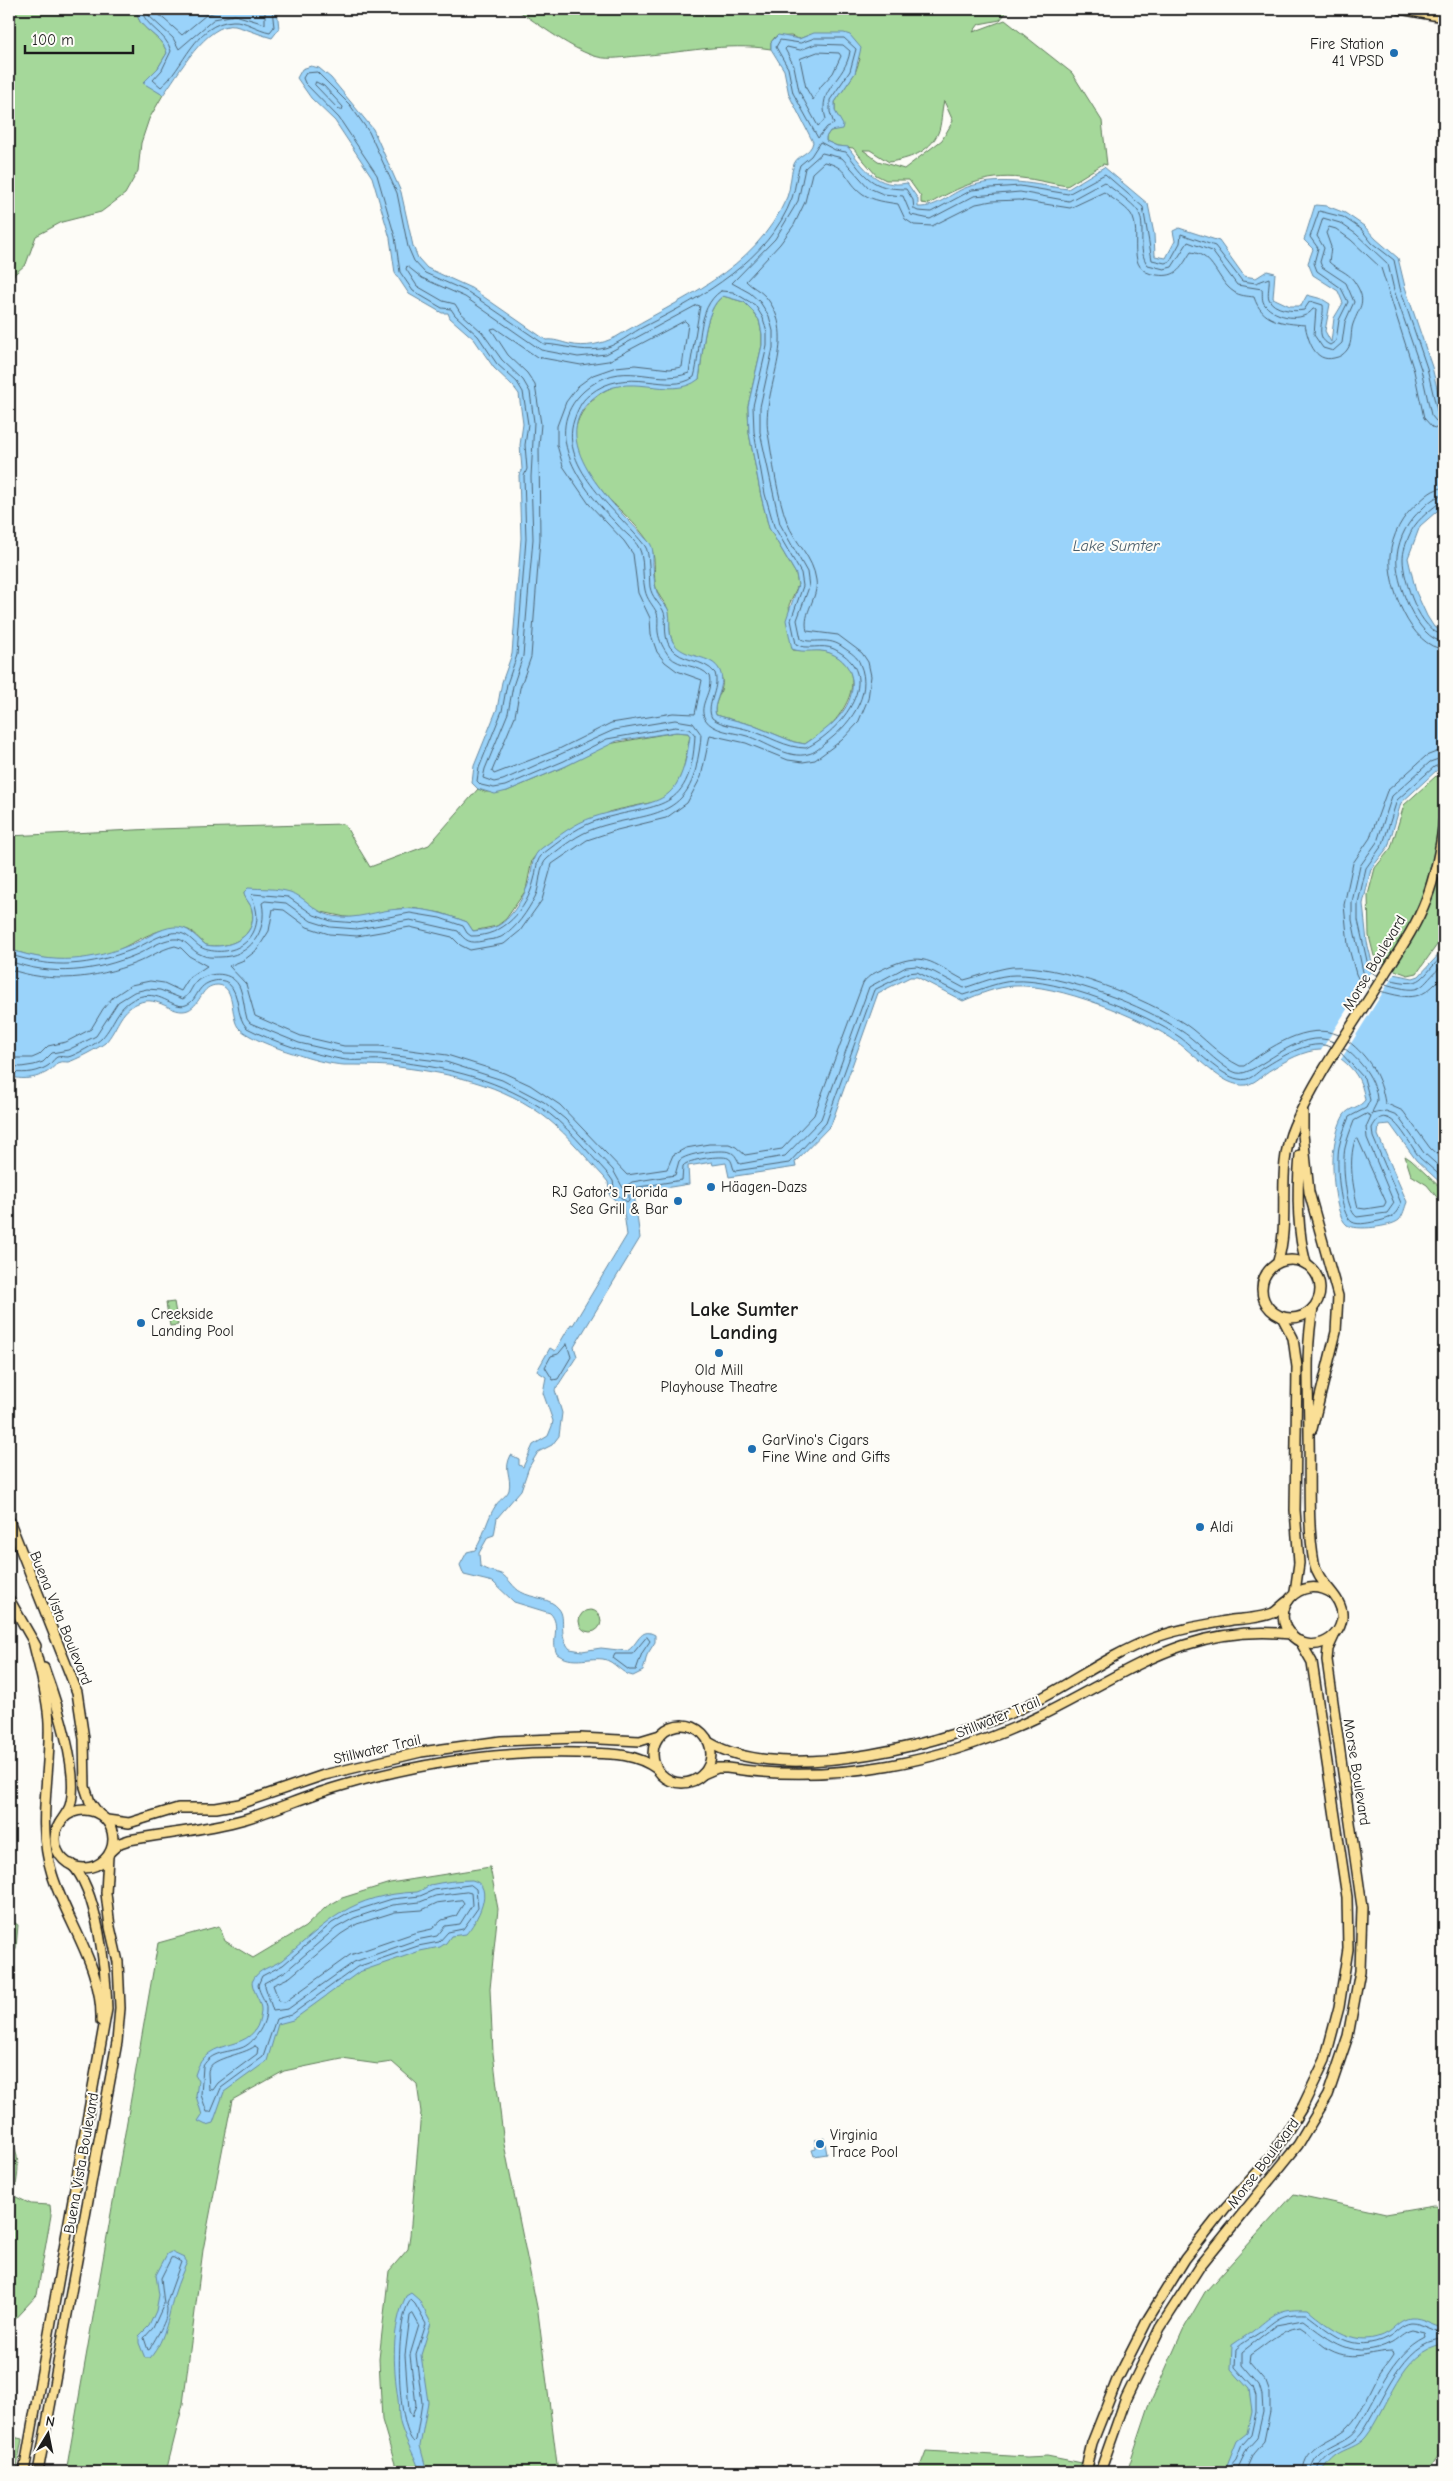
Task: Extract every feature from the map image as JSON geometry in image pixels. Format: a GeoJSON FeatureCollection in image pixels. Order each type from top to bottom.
{"type":"FeatureCollection","features":[{"type":"Feature","properties":{"kind":"main road"},"geometry":{"type":"LineString","coordinates":[[1400,9],[1444,17]]}},
{"type":"Feature","properties":{"kind":"main road","name":"Morse Boulevard"},"geometry":{"type":"LineString","coordinates":[[1278,1261],[1285,1231],[1284,1173],[1294,1127],[1317,1084],[1401,948],[1426,901],[1439,858],[1444,819]]}},
{"type":"Feature","properties":{"kind":"main road","name":"Morse Boulevard"},"geometry":{"type":"LineString","coordinates":[[1302,1112],[1299,1167],[1300,1226],[1302,1251],[1306,1264]]}},
{"type":"Feature","properties":{"kind":"main road","name":"Morse Boulevard"},"geometry":{"type":"LineString","coordinates":[[1302,1134],[1310,1192],[1338,1296],[1336,1332],[1309,1442]]}},
{"type":"Feature","properties":{"kind":"main road"},"geometry":{"type":"LineString","coordinates":[[1290,1259],[1306,1264],[1318,1276],[1321,1288],[1319,1299],[1313,1308],[1304,1315],[1293,1318],[1282,1317],[1272,1312],[1264,1302],[1261,1291],[1265,1274],[1278,1261],[1290,1259]]}},
{"type":"Feature","properties":{"kind":"main road","name":"Morse Boulevard"},"geometry":{"type":"LineString","coordinates":[[1313,1308],[1307,1340],[1310,1527],[1315,1570],[1321,1582],[1332,1594]]}},
{"type":"Feature","properties":{"kind":"main road"},"geometry":{"type":"LineString","coordinates":[[1282,1317],[1293,1338],[1297,1367],[1295,1510],[1299,1563],[1295,1592]]}},
{"type":"Feature","properties":{"kind":"main road","name":"Buena Vista Boulevard"},"geometry":{"type":"LineString","coordinates":[[9,1520],[77,1692],[84,1739],[85,1786],[90,1802],[98,1813],[107,1820],[114,1836],[106,1893],[110,1926],[118,1962],[120,2008],[117,2042],[38,2472]]}},
{"type":"Feature","properties":{"kind":"main road"},"geometry":{"type":"LineString","coordinates":[[1318,1587],[1332,1594],[1341,1607],[1342,1617],[1340,1627],[1334,1636],[1318,1644],[1300,1641],[1291,1634],[1284,1618],[1288,1600],[1295,1592],[1302,1588],[1318,1587]]}},
{"type":"Feature","properties":{"kind":"main road","name":"Buena Vista Boulevard"},"geometry":{"type":"LineString","coordinates":[[9,1599],[34,1641],[61,1713],[68,1752],[72,1792],[69,1807],[60,1823],[55,1840],[61,1856],[83,1878],[90,1898],[103,1959],[107,2009],[24,2472]]}},
{"type":"Feature","properties":{"kind":"main road","name":"Stillwater Trail"},"geometry":{"type":"LineString","coordinates":[[710,1743],[726,1752],[742,1757],[820,1760],[908,1747],[977,1728],[1029,1705],[1124,1650],[1153,1638],[1193,1626],[1274,1612],[1288,1600]]}},
{"type":"Feature","properties":{"kind":"main road","name":"Stillwater Trail"},"geometry":{"type":"LineString","coordinates":[[703,1774],[717,1768],[823,1774],[897,1765],[973,1744],[1039,1716],[1149,1657],[1190,1642],[1249,1632],[1291,1634]]}},
{"type":"Feature","properties":{"kind":"main road","name":"Morse Boulevard"},"geometry":{"type":"LineString","coordinates":[[1100,2472],[1126,2398],[1160,2328],[1200,2266],[1298,2145],[1328,2095],[1348,2036],[1360,1971],[1362,1907],[1327,1660],[1328,1648],[1334,1636]]}},
{"type":"Feature","properties":{"kind":"main road"},"geometry":{"type":"LineString","coordinates":[[34,1641],[49,1722],[42,1817],[44,1845],[61,1897],[96,1978],[101,2011],[99,2053]]}},
{"type":"Feature","properties":{"kind":"main road","name":"Morse Boulevard"},"geometry":{"type":"LineString","coordinates":[[1085,2472],[1092,2443],[1117,2380],[1148,2319],[1185,2259],[1226,2207],[1272,2156],[1303,2106],[1325,2060],[1337,2016],[1348,1949],[1347,1897],[1312,1662],[1300,1641]]}},
{"type":"Feature","properties":{"kind":"main road"},"geometry":{"type":"LineString","coordinates":[[685,1724],[701,1731],[710,1743],[711,1760],[703,1774],[692,1782],[677,1783],[663,1776],[657,1769],[653,1752],[660,1735],[669,1727],[685,1724]]}},
{"type":"Feature","properties":{"kind":"main road","name":"Stillwater Trail"},"geometry":{"type":"LineString","coordinates":[[107,1820],[129,1823],[178,1808],[216,1808],[239,1804],[349,1768],[438,1749],[530,1739],[640,1741],[660,1735]]}},
{"type":"Feature","properties":{"kind":"main road","name":"Stillwater Trail"},"geometry":{"type":"LineString","coordinates":[[110,1854],[120,1843],[129,1840],[220,1825],[356,1781],[456,1760],[543,1753],[620,1754],[645,1760],[657,1769]]}},
{"type":"Feature","properties":{"kind":"main road"},"geometry":{"type":"LineString","coordinates":[[60,1823],[73,1812],[90,1810],[98,1813]]}},
{"type":"Feature","properties":{"kind":"main road"},"geometry":{"type":"LineString","coordinates":[[71,1864],[85,1868],[94,1867],[110,1854]]}},
{"type":"Feature","properties":{"kind":"green space"},"geometry":{"type":"Polygon","coordinates":[[[9,9],[137,9],[140,22],[160,41],[167,53],[158,68],[144,82],[163,95],[149,119],[141,143],[138,171],[125,194],[101,212],[62,222],[36,236],[26,264],[9,279],[9,9]]]}},
{"type":"Feature","properties":{"kind":"green space"},"geometry":{"type":"Polygon","coordinates":[[[516,9],[1009,9],[1000,20],[979,24],[973,32],[1005,20],[1072,73],[1102,121],[1107,165],[1103,164],[1067,186],[1027,179],[996,178],[962,187],[929,204],[921,203],[921,197],[909,180],[886,180],[876,175],[853,148],[837,146],[826,141],[830,131],[842,128],[835,111],[835,102],[855,73],[860,59],[835,35],[809,35],[799,39],[791,36],[775,37],[771,42],[771,49],[721,47],[654,55],[607,58],[598,57],[578,49],[516,9]],[[944,101],[938,133],[924,150],[910,157],[889,162],[870,150],[863,150],[878,161],[904,169],[942,140],[953,121],[944,101]]]}},
{"type":"Feature","properties":{"kind":"green space"},"geometry":{"type":"Polygon","coordinates":[[[723,296],[744,302],[759,320],[762,334],[762,345],[748,406],[749,433],[769,528],[796,574],[798,585],[789,605],[793,650],[831,653],[842,660],[849,668],[852,678],[849,698],[838,717],[827,729],[805,744],[794,742],[752,725],[716,715],[715,706],[722,688],[720,675],[714,664],[687,655],[674,645],[670,634],[669,612],[656,588],[653,554],[649,543],[639,529],[599,487],[585,467],[576,447],[576,427],[579,418],[591,401],[607,390],[624,384],[650,385],[699,379],[705,334],[711,311],[716,302],[723,296]]]}},
{"type":"Feature","properties":{"kind":"green space"},"geometry":{"type":"Polygon","coordinates":[[[676,732],[688,733],[690,736],[683,771],[674,790],[659,801],[612,811],[552,841],[540,850],[532,860],[526,890],[506,919],[497,926],[473,931],[467,922],[441,913],[411,908],[356,918],[345,917],[317,911],[299,897],[244,892],[252,910],[253,919],[246,934],[240,940],[232,943],[215,946],[206,945],[191,931],[175,928],[155,932],[106,955],[82,960],[57,960],[32,956],[9,949],[9,836],[155,829],[344,824],[370,867],[429,845],[478,789],[485,792],[507,791],[566,766],[608,744],[676,732]]]}},
{"type":"Feature","properties":{"kind":"green space"},"geometry":{"type":"Polygon","coordinates":[[[1436,776],[1444,778],[1443,804],[1436,853],[1421,898],[1386,965],[1374,956],[1369,936],[1368,895],[1375,868],[1391,848],[1404,805],[1436,776]]]}},
{"type":"Feature","properties":{"kind":"green space"},"geometry":{"type":"Polygon","coordinates":[[[1444,846],[1444,935],[1417,973],[1408,975],[1392,969],[1429,903],[1444,846]]]}},
{"type":"Feature","properties":{"kind":"green space"},"geometry":{"type":"Polygon","coordinates":[[[1405,1156],[1444,1191],[1444,1206],[1427,1185],[1411,1175],[1405,1156]]]}},
{"type":"Feature","properties":{"kind":"green space"},"geometry":{"type":"Polygon","coordinates":[[[174,1302],[178,1325],[170,1326],[166,1303],[174,1302]]]}},
{"type":"Feature","properties":{"kind":"green space"},"geometry":{"type":"Polygon","coordinates":[[[586,1610],[594,1610],[601,1617],[601,1625],[594,1632],[586,1632],[579,1625],[579,1617],[586,1610]]]}},
{"type":"Feature","properties":{"kind":"green space"},"geometry":{"type":"Polygon","coordinates":[[[490,1867],[498,1909],[490,1989],[493,2053],[504,2144],[538,2312],[558,2472],[401,2472],[395,2464],[382,2420],[379,2359],[389,2271],[408,2249],[421,2112],[417,2084],[392,2062],[378,2064],[342,2059],[284,2071],[232,2100],[203,2250],[183,2404],[166,2472],[66,2472],[158,1943],[219,1926],[225,1941],[253,1958],[305,1927],[326,1907],[342,1898],[390,1883],[490,1867]]]}},
{"type":"Feature","properties":{"kind":"green space"},"geometry":{"type":"Polygon","coordinates":[[[9,1919],[18,1925],[16,1948],[9,1962],[9,1919]]]}},
{"type":"Feature","properties":{"kind":"green space"},"geometry":{"type":"Polygon","coordinates":[[[9,2134],[16,2150],[18,2164],[14,2196],[31,2204],[50,2205],[51,2215],[37,2295],[9,2325],[9,2134]]]}},
{"type":"Feature","properties":{"kind":"green space"},"geometry":{"type":"Polygon","coordinates":[[[1294,2194],[1386,2214],[1433,2206],[1444,2207],[1444,2446],[1427,2472],[1127,2472],[1149,2406],[1183,2330],[1205,2292],[1294,2194]]]}},
{"type":"Feature","properties":{"kind":"green space"},"geometry":{"type":"Polygon","coordinates":[[[9,2436],[22,2439],[16,2472],[9,2472],[9,2436]]]}},
{"type":"Feature","properties":{"kind":"green space"},"geometry":{"type":"Polygon","coordinates":[[[926,2451],[1027,2457],[1047,2456],[1127,2472],[918,2472],[926,2451]]]}},
{"type":"Feature","properties":{"kind":"water"},"geometry":{"type":"Polygon","coordinates":[[[137,9],[277,9],[279,29],[272,38],[235,26],[224,27],[214,32],[194,51],[163,95],[143,83],[158,68],[167,53],[160,41],[140,22],[137,9]]]}},
{"type":"Feature","properties":{"kind":"water","name":"Lake Sumter"},"geometry":{"type":"Polygon","coordinates":[[[814,33],[844,33],[850,35],[861,48],[855,73],[835,102],[835,111],[843,125],[842,129],[830,131],[826,141],[837,146],[848,147],[866,169],[879,180],[887,183],[907,183],[918,199],[918,207],[932,205],[964,188],[983,183],[1019,182],[1068,189],[1104,167],[1148,204],[1154,234],[1155,256],[1166,258],[1175,241],[1173,231],[1179,228],[1219,241],[1244,276],[1256,278],[1267,271],[1275,273],[1273,298],[1290,306],[1301,306],[1307,295],[1322,299],[1330,304],[1325,331],[1331,342],[1334,318],[1343,303],[1338,291],[1313,275],[1308,263],[1313,249],[1304,240],[1315,205],[1327,206],[1345,213],[1364,226],[1398,258],[1405,287],[1432,367],[1444,418],[1444,505],[1420,526],[1408,558],[1416,592],[1427,616],[1434,627],[1444,631],[1444,768],[1437,770],[1401,803],[1388,847],[1371,869],[1363,904],[1367,942],[1374,969],[1413,978],[1419,976],[1444,949],[1444,1186],[1416,1160],[1390,1124],[1379,1125],[1378,1135],[1407,1202],[1399,1220],[1389,1225],[1358,1228],[1347,1225],[1339,1211],[1336,1200],[1333,1155],[1336,1135],[1344,1115],[1365,1100],[1361,1084],[1354,1072],[1344,1061],[1332,1053],[1314,1050],[1302,1054],[1289,1059],[1253,1082],[1246,1085],[1237,1085],[1219,1076],[1177,1042],[1143,1023],[1098,1004],[1052,990],[1014,986],[988,991],[963,1001],[917,977],[910,977],[878,993],[831,1125],[795,1162],[796,1167],[729,1177],[726,1163],[713,1165],[712,1162],[688,1166],[689,1184],[634,1193],[640,1238],[574,1347],[577,1356],[555,1390],[562,1413],[559,1436],[552,1445],[538,1452],[529,1467],[521,1490],[497,1518],[494,1535],[488,1537],[479,1553],[480,1566],[501,1574],[521,1592],[551,1602],[559,1609],[564,1638],[570,1649],[582,1651],[601,1648],[627,1651],[642,1635],[650,1633],[655,1635],[655,1642],[647,1655],[643,1671],[633,1676],[625,1673],[607,1660],[574,1660],[557,1654],[555,1649],[556,1628],[550,1613],[514,1602],[493,1582],[464,1575],[460,1565],[467,1552],[475,1550],[493,1511],[509,1490],[508,1465],[511,1455],[519,1459],[519,1465],[523,1467],[533,1445],[548,1436],[553,1421],[543,1393],[546,1377],[537,1371],[550,1348],[555,1351],[571,1324],[573,1325],[627,1235],[623,1206],[610,1196],[608,1182],[604,1177],[556,1126],[532,1107],[513,1097],[473,1081],[452,1076],[389,1066],[344,1065],[307,1058],[282,1050],[249,1035],[238,1027],[228,990],[218,985],[204,991],[196,1004],[188,1010],[176,1010],[152,1001],[138,1003],[123,1015],[105,1043],[93,1051],[68,1062],[57,1063],[42,1075],[29,1078],[9,1076],[9,949],[25,954],[57,959],[87,957],[119,949],[159,931],[174,927],[188,930],[206,945],[215,946],[232,943],[240,940],[246,934],[253,919],[252,910],[244,892],[248,888],[274,889],[296,894],[319,911],[332,916],[350,917],[391,910],[417,909],[443,914],[467,922],[473,931],[490,929],[507,919],[517,906],[528,884],[533,861],[538,851],[580,823],[594,817],[649,803],[662,798],[671,791],[679,779],[685,761],[690,736],[688,733],[676,732],[617,741],[566,766],[507,791],[495,794],[478,789],[472,783],[474,766],[497,709],[502,682],[512,654],[521,538],[519,475],[522,469],[520,445],[523,424],[519,394],[494,368],[474,339],[450,318],[448,313],[442,313],[409,294],[395,273],[390,238],[372,177],[335,121],[311,98],[297,78],[302,69],[311,66],[319,68],[331,78],[373,129],[401,192],[413,246],[418,258],[427,268],[471,288],[546,340],[587,345],[616,337],[713,280],[735,264],[755,245],[773,223],[787,197],[794,164],[798,158],[810,149],[813,142],[789,95],[784,70],[771,49],[771,42],[778,35],[799,39],[814,33]],[[723,296],[716,302],[711,311],[705,334],[699,379],[675,388],[634,385],[606,390],[592,399],[579,417],[576,436],[581,456],[591,476],[605,495],[651,544],[656,589],[660,599],[668,609],[670,634],[673,642],[684,652],[711,661],[720,671],[722,683],[715,710],[716,715],[752,725],[794,742],[805,744],[829,727],[847,706],[852,688],[852,680],[846,664],[830,653],[792,649],[786,620],[798,585],[796,574],[769,528],[761,496],[749,433],[748,406],[762,345],[762,334],[759,320],[744,302],[723,296]]]}},
{"type":"Feature","properties":{"kind":"water"},"geometry":{"type":"Polygon","coordinates":[[[472,1880],[483,1889],[484,1897],[479,1914],[466,1934],[451,1936],[440,1947],[420,1951],[359,1972],[293,2020],[278,2024],[267,2061],[224,2092],[213,2123],[206,2125],[198,2121],[202,2115],[196,2096],[198,2080],[195,2075],[201,2061],[210,2053],[241,2041],[250,2035],[257,2026],[261,2008],[252,1982],[258,1974],[278,1963],[328,1922],[357,1904],[394,1894],[417,1892],[430,1885],[472,1880]]]}},
{"type":"Feature","properties":{"kind":"water","name":"Virginia Trace Pool"},"geometry":{"type":"Polygon","coordinates":[[[824,2138],[827,2154],[814,2156],[812,2150],[816,2149],[815,2140],[824,2138]]]}},
{"type":"Feature","properties":{"kind":"water"},"geometry":{"type":"Polygon","coordinates":[[[171,2252],[184,2258],[187,2262],[176,2288],[160,2342],[150,2358],[145,2358],[139,2343],[139,2336],[149,2326],[156,2311],[159,2295],[156,2275],[167,2254],[171,2252]]]}},
{"type":"Feature","properties":{"kind":"water"},"geometry":{"type":"Polygon","coordinates":[[[411,2293],[419,2300],[431,2323],[421,2355],[428,2402],[420,2446],[427,2472],[420,2472],[401,2426],[395,2373],[394,2347],[398,2321],[406,2296],[411,2293]]]}},
{"type":"Feature","properties":{"kind":"water"},"geometry":{"type":"Polygon","coordinates":[[[1292,2309],[1308,2309],[1335,2329],[1355,2338],[1366,2339],[1388,2332],[1407,2319],[1420,2319],[1444,2327],[1444,2344],[1429,2348],[1406,2368],[1366,2437],[1334,2457],[1321,2472],[1215,2472],[1227,2466],[1237,2441],[1247,2433],[1252,2411],[1249,2389],[1231,2369],[1232,2345],[1276,2314],[1292,2309]]]}},
{"type":"Feature","properties":{"kind":"pier"},"geometry":{"type":"Polygon","coordinates":[[[1444,726],[1444,770],[1436,775],[1444,726]]]}},
{"type":"Feature","properties":{"kind":"pier"},"geometry":{"type":"Polygon","coordinates":[[[1375,965],[1379,969],[1395,973],[1340,1061],[1333,1056],[1320,1052],[1375,965]]]}},
{"type":"Feature","properties":{"kind":"place","name":"Fire Station 41 VPSD"},"geometry":{"type":"Point","coordinates":[1394,53]}},
{"type":"Feature","properties":{"kind":"place","name":"Häagen-Dazs"},"geometry":{"type":"Point","coordinates":[711,1187]}},
{"type":"Feature","properties":{"kind":"place","name":"RJ Gator's Florida Sea Grill & Bar"},"geometry":{"type":"Point","coordinates":[678,1201]}},
{"type":"Feature","properties":{"kind":"place","name":"Creekside Landing Pool"},"geometry":{"type":"Point","coordinates":[141,1323]}},
{"type":"Feature","properties":{"kind":"place","name":"Old Mill Playhouse Theatre"},"geometry":{"type":"Point","coordinates":[719,1353]}},
{"type":"Feature","properties":{"kind":"place","name":"GarVino's Cigars Fine Wine and Gifts"},"geometry":{"type":"Point","coordinates":[752,1449]}},
{"type":"Feature","properties":{"kind":"place","name":"Aldi"},"geometry":{"type":"Point","coordinates":[1200,1527]}},
{"type":"Feature","properties":{"kind":"place","name":"Virginia Trace Pool"},"geometry":{"type":"Point","coordinates":[820,2144]}},
{"type":"Feature","properties":{"kind":"district","name":"Lake Sumter Landing"},"geometry":{"type":"Point","coordinates":[744,1320]}}]}
